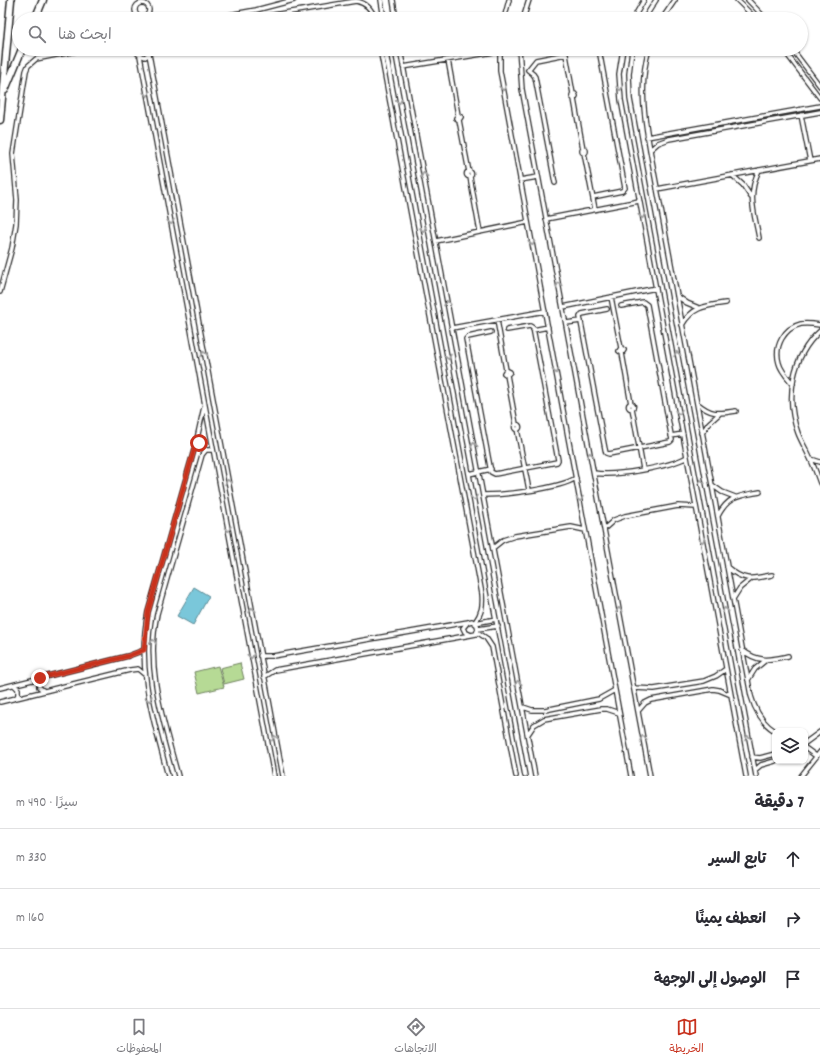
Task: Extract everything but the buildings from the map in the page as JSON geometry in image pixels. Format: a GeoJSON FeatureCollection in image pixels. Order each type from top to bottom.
{"type":"FeatureCollection","features":[{"type":"Feature","properties":{"kind":"highway"},"geometry":{"type":"LineString","coordinates":[[0,120],[11,0]]}},
{"type":"Feature","properties":{"kind":"highway"},"geometry":{"type":"LineString","coordinates":[[38,12],[43,0]]}},
{"type":"Feature","properties":{"kind":"highway"},"geometry":{"type":"LineString","coordinates":[[2,102],[19,56]]}},
{"type":"Feature","properties":{"kind":"street"},"geometry":{"type":"LineString","coordinates":[[134,12],[137,0]]}},
{"type":"Feature","properties":{"kind":"street"},"geometry":{"type":"LineString","coordinates":[[146,0],[148,12]]}},
{"type":"Feature","properties":{"kind":"street"},"geometry":{"type":"LineString","coordinates":[[245,12],[294,0]]}},
{"type":"Feature","properties":{"kind":"street"},"geometry":{"type":"LineString","coordinates":[[392,0],[395,12]]}},
{"type":"Feature","properties":{"kind":"street"},"geometry":{"type":"LineString","coordinates":[[506,12],[509,0]]}},
{"type":"Feature","properties":{"kind":"street"},"geometry":{"type":"LineString","coordinates":[[525,12],[529,0]]}},
{"type":"Feature","properties":{"kind":"street"},"geometry":{"type":"LineString","coordinates":[[637,12],[644,0]]}},
{"type":"Feature","properties":{"kind":"street"},"geometry":{"type":"LineString","coordinates":[[648,12],[656,0]]}},
{"type":"Feature","properties":{"kind":"street"},"geometry":{"type":"LineString","coordinates":[[667,12],[675,0]]}},
{"type":"Feature","properties":{"kind":"street"},"geometry":{"type":"LineString","coordinates":[[738,0],[749,12]]}},
{"type":"Feature","properties":{"kind":"street"},"geometry":{"type":"LineString","coordinates":[[748,0],[759,12]]}},
{"type":"Feature","properties":{"kind":"street"},"geometry":{"type":"LineString","coordinates":[[291,12],[356,1],[367,5],[372,12]]}},
{"type":"Feature","properties":{"kind":"street"},"geometry":{"type":"LineString","coordinates":[[381,1],[383,12]]}},
{"type":"Feature","properties":{"kind":"street"},"geometry":{"type":"LineString","coordinates":[[136,6],[141,3],[146,5]]}},
{"type":"Feature","properties":{"kind":"street"},"geometry":{"type":"LineString","coordinates":[[0,292],[12,248],[16,224],[17,194],[13,154],[26,71],[28,66],[36,59],[51,56]]}},
{"type":"Feature","properties":{"kind":"street"},"geometry":{"type":"LineString","coordinates":[[146,56],[140,56],[274,776]]}},
{"type":"Feature","properties":{"kind":"street"},"geometry":{"type":"LineString","coordinates":[[149,56],[282,776]]}},
{"type":"Feature","properties":{"kind":"street"},"geometry":{"type":"LineString","coordinates":[[381,56],[482,595],[483,606],[475,622],[477,631],[486,638],[492,648],[516,776]]}},
{"type":"Feature","properties":{"kind":"street"},"geometry":{"type":"LineString","coordinates":[[391,56],[525,776]]}},
{"type":"Feature","properties":{"kind":"street"},"geometry":{"type":"LineString","coordinates":[[401,56],[535,776]]}},
{"type":"Feature","properties":{"kind":"street"},"geometry":{"type":"LineString","coordinates":[[403,67],[469,56]]}},
{"type":"Feature","properties":{"kind":"street"},"geometry":{"type":"LineString","coordinates":[[500,56],[500,71],[631,776]]}},
{"type":"Feature","properties":{"kind":"street"},"geometry":{"type":"LineString","coordinates":[[519,56],[522,89],[538,177],[650,776]]}},
{"type":"Feature","properties":{"kind":"street"},"geometry":{"type":"LineString","coordinates":[[555,183],[535,77],[528,70],[536,60],[556,56]]}},
{"type":"Feature","properties":{"kind":"street"},"geometry":{"type":"LineString","coordinates":[[566,56],[573,94],[576,96],[574,99],[595,209]]}},
{"type":"Feature","properties":{"kind":"street"},"geometry":{"type":"LineString","coordinates":[[593,197],[622,192],[625,188],[600,56]]}},
{"type":"Feature","properties":{"kind":"street"},"geometry":{"type":"LineString","coordinates":[[622,56],[619,85],[626,127],[746,776]]}},
{"type":"Feature","properties":{"kind":"street"},"geometry":{"type":"LineString","coordinates":[[631,56],[628,85],[635,126],[756,776]]}},
{"type":"Feature","properties":{"kind":"street"},"geometry":{"type":"LineString","coordinates":[[648,56],[643,88],[647,137],[696,403],[742,650],[754,706],[765,724],[772,729]]}},
{"type":"Feature","properties":{"kind":"street"},"geometry":{"type":"LineString","coordinates":[[788,56],[820,98]]}},
{"type":"Feature","properties":{"kind":"street"},"geometry":{"type":"LineString","coordinates":[[797,56],[820,86]]}},
{"type":"Feature","properties":{"kind":"street"},"geometry":{"type":"LineString","coordinates":[[448,60],[458,115],[462,117],[459,120],[469,172],[472,174],[470,177],[480,232]]}},
{"type":"Feature","properties":{"kind":"street"},"geometry":{"type":"LineString","coordinates":[[394,76],[405,74]]}},
{"type":"Feature","properties":{"kind":"street"},"geometry":{"type":"LineString","coordinates":[[647,137],[820,106]]}},
{"type":"Feature","properties":{"kind":"street"},"geometry":{"type":"LineString","coordinates":[[650,150],[658,143],[669,139],[820,112]]}},
{"type":"Feature","properties":{"kind":"street"},"geometry":{"type":"LineString","coordinates":[[801,115],[810,161]]}},
{"type":"Feature","properties":{"kind":"street"},"geometry":{"type":"LineString","coordinates":[[626,127],[635,126]]}},
{"type":"Feature","properties":{"kind":"street"},"geometry":{"type":"LineString","coordinates":[[657,189],[820,159]]}},
{"type":"Feature","properties":{"kind":"street"},"geometry":{"type":"LineString","coordinates":[[751,198],[759,170]]}},
{"type":"Feature","properties":{"kind":"street"},"geometry":{"type":"LineString","coordinates":[[732,175],[743,185],[751,198],[759,238]]}},
{"type":"Feature","properties":{"kind":"street"},"geometry":{"type":"LineString","coordinates":[[520,180],[538,177]]}},
{"type":"Feature","properties":{"kind":"street"},"geometry":{"type":"LineString","coordinates":[[546,218],[639,201]]}},
{"type":"Feature","properties":{"kind":"street"},"geometry":{"type":"LineString","coordinates":[[436,241],[528,222]]}},
{"type":"Feature","properties":{"kind":"street"},"geometry":{"type":"LineString","coordinates":[[434,282],[443,280]]}},
{"type":"Feature","properties":{"kind":"street"},"geometry":{"type":"LineString","coordinates":[[563,307],[656,288]]}},
{"type":"Feature","properties":{"kind":"street"},"geometry":{"type":"LineString","coordinates":[[677,295],[687,303],[699,308]]}},
{"type":"Feature","properties":{"kind":"street"},"geometry":{"type":"LineString","coordinates":[[611,297],[621,348],[624,350],[622,353],[631,404],[629,407],[632,408],[643,469]]}},
{"type":"Feature","properties":{"kind":"street"},"geometry":{"type":"LineString","coordinates":[[607,309],[582,314],[580,316],[605,451],[609,454],[670,442],[672,440],[647,304],[643,302],[621,306]]}},
{"type":"Feature","properties":{"kind":"street"},"geometry":{"type":"LineString","coordinates":[[682,325],[689,315],[699,308],[726,303]]}},
{"type":"Feature","properties":{"kind":"street"},"geometry":{"type":"LineString","coordinates":[[452,328],[545,311]]}},
{"type":"Feature","properties":{"kind":"street"},"geometry":{"type":"LineString","coordinates":[[188,316],[197,315]]}},
{"type":"Feature","properties":{"kind":"street"},"geometry":{"type":"LineString","coordinates":[[497,320],[506,370],[510,372],[507,375],[516,424],[519,426],[518,429],[529,490]]}},
{"type":"Feature","properties":{"kind":"street"},"geometry":{"type":"LineString","coordinates":[[566,324],[581,320]]}},
{"type":"Feature","properties":{"kind":"street"},"geometry":{"type":"LineString","coordinates":[[792,384],[779,364],[777,356],[781,339],[790,330],[801,324],[820,325]]}},
{"type":"Feature","properties":{"kind":"street"},"geometry":{"type":"LineString","coordinates":[[491,332],[468,337],[466,339],[491,469],[492,473],[495,474],[558,461],[534,330],[531,326],[507,330]]}},
{"type":"Feature","properties":{"kind":"street"},"geometry":{"type":"LineString","coordinates":[[534,330],[548,327]]}},
{"type":"Feature","properties":{"kind":"street"},"geometry":{"type":"LineString","coordinates":[[820,331],[807,346],[800,358],[795,370],[792,384],[792,409],[794,422],[820,483]]}},
{"type":"Feature","properties":{"kind":"street"},"geometry":{"type":"LineString","coordinates":[[168,776],[144,674],[144,650],[148,612],[203,417],[204,402]]}},
{"type":"Feature","properties":{"kind":"street"},"geometry":{"type":"LineString","coordinates":[[696,403],[707,410],[718,414],[736,411]]}},
{"type":"Feature","properties":{"kind":"street"},"geometry":{"type":"LineString","coordinates":[[702,434],[709,423],[718,414]]}},
{"type":"Feature","properties":{"kind":"street"},"geometry":{"type":"LineString","coordinates":[[671,436],[683,434]]}},
{"type":"Feature","properties":{"kind":"street"},"geometry":{"type":"LineString","coordinates":[[196,443],[202,445],[206,450]]}},
{"type":"Feature","properties":{"kind":"street"},"geometry":{"type":"LineString","coordinates":[[206,450],[213,450]]}},
{"type":"Feature","properties":{"kind":"street"},"geometry":{"type":"LineString","coordinates":[[178,776],[156,688],[152,662],[153,641],[157,614],[202,455],[206,450]]}},
{"type":"Feature","properties":{"kind":"street"},"geometry":{"type":"LineString","coordinates":[[594,473],[607,475],[643,469],[676,463],[687,457]]}},
{"type":"Feature","properties":{"kind":"street"},"geometry":{"type":"LineString","coordinates":[[811,459],[820,462]]}},
{"type":"Feature","properties":{"kind":"street"},"geometry":{"type":"LineString","coordinates":[[470,474],[491,469]]}},
{"type":"Feature","properties":{"kind":"street"},"geometry":{"type":"LineString","coordinates":[[483,496],[507,494],[566,483],[576,478]]}},
{"type":"Feature","properties":{"kind":"street"},"geometry":{"type":"LineString","coordinates":[[712,485],[722,492],[735,497]]}},
{"type":"Feature","properties":{"kind":"street"},"geometry":{"type":"LineString","coordinates":[[718,516],[725,505],[735,497],[760,492]]}},
{"type":"Feature","properties":{"kind":"street"},"geometry":{"type":"LineString","coordinates":[[604,529],[614,520],[626,516],[678,506],[696,507]]}},
{"type":"Feature","properties":{"kind":"street"},"geometry":{"type":"LineString","coordinates":[[493,548],[503,540],[515,536],[571,527],[585,530]]}},
{"type":"Feature","properties":{"kind":"street"},"geometry":{"type":"LineString","coordinates":[[727,567],[738,575],[751,579],[772,575]]}},
{"type":"Feature","properties":{"kind":"street"},"geometry":{"type":"LineString","coordinates":[[237,578],[246,577]]}},
{"type":"Feature","properties":{"kind":"street"},"geometry":{"type":"LineString","coordinates":[[733,600],[740,588],[751,579]]}},
{"type":"Feature","properties":{"kind":"street"},"geometry":{"type":"LineString","coordinates":[[260,656],[273,656],[468,622],[496,619]]}},
{"type":"Feature","properties":{"kind":"street"},"geometry":{"type":"LineString","coordinates":[[468,622],[464,625],[464,630],[466,634],[471,636]]}},
{"type":"Feature","properties":{"kind":"street"},"geometry":{"type":"LineString","coordinates":[[264,677],[275,670],[471,636],[477,631],[498,626]]}},
{"type":"Feature","properties":{"kind":"street"},"geometry":{"type":"LineString","coordinates":[[719,631],[723,633],[728,629]]}},
{"type":"Feature","properties":{"kind":"street"},"geometry":{"type":"LineString","coordinates":[[723,651],[726,648],[730,648],[732,650]]}},
{"type":"Feature","properties":{"kind":"street"},"geometry":{"type":"LineString","coordinates":[[0,688],[128,656],[144,650]]}},
{"type":"Feature","properties":{"kind":"street"},"geometry":{"type":"LineString","coordinates":[[742,650],[753,657],[766,660],[788,656]]}},
{"type":"Feature","properties":{"kind":"street"},"geometry":{"type":"LineString","coordinates":[[748,680],[755,669],[766,660]]}},
{"type":"Feature","properties":{"kind":"street"},"geometry":{"type":"LineString","coordinates":[[0,702],[134,669],[138,669],[144,674]]}},
{"type":"Feature","properties":{"kind":"street"},"geometry":{"type":"LineString","coordinates":[[634,688],[654,690],[704,681],[716,676],[726,669]]}},
{"type":"Feature","properties":{"kind":"street"},"geometry":{"type":"LineString","coordinates":[[40,678],[38,684],[44,691]]}},
{"type":"Feature","properties":{"kind":"street"},"geometry":{"type":"LineString","coordinates":[[14,685],[19,692],[16,698]]}},
{"type":"Feature","properties":{"kind":"street"},"geometry":{"type":"LineString","coordinates":[[638,711],[645,703],[651,700],[706,689],[719,690],[731,695]]}},
{"type":"Feature","properties":{"kind":"street"},"geometry":{"type":"LineString","coordinates":[[523,708],[538,711],[599,700],[615,690]]}},
{"type":"Feature","properties":{"kind":"street"},"geometry":{"type":"LineString","coordinates":[[528,734],[534,725],[544,719],[601,709],[607,709],[619,713]]}},
{"type":"Feature","properties":{"kind":"street"},"geometry":{"type":"LineString","coordinates":[[808,740],[820,732]]}},
{"type":"Feature","properties":{"kind":"street"},"geometry":{"type":"LineString","coordinates":[[808,751],[816,756]]}},
{"type":"Feature","properties":{"kind":"street"},"geometry":{"type":"LineString","coordinates":[[801,776],[820,752]]}},
{"type":"Feature","properties":{"kind":"street"},"geometry":{"type":"LineString","coordinates":[[752,758],[760,758],[772,755]]}},
{"type":"Feature","properties":{"kind":"street"},"geometry":{"type":"LineString","coordinates":[[755,770],[762,765],[772,762]]}},
{"type":"Feature","properties":{"kind":"green space"},"geometry":{"type":"Polygon","coordinates":[[[240,663],[244,679],[224,684],[220,668],[240,663]]]}},
{"type":"Feature","properties":{"kind":"green space"},"geometry":{"type":"Polygon","coordinates":[[[218,666],[224,687],[199,693],[194,672],[218,666]]]}},
{"type":"Feature","properties":{"kind":"water"},"geometry":{"type":"Polygon","coordinates":[[[194,587],[209,596],[193,625],[177,616],[194,587]]]}},
{"type":"Feature","properties":{"kind":"route"},"geometry":{"type":"LineString","coordinates":[[40,678],[128,656],[144,650],[145,629],[148,612],[196,443],[199,443]]}}]}
